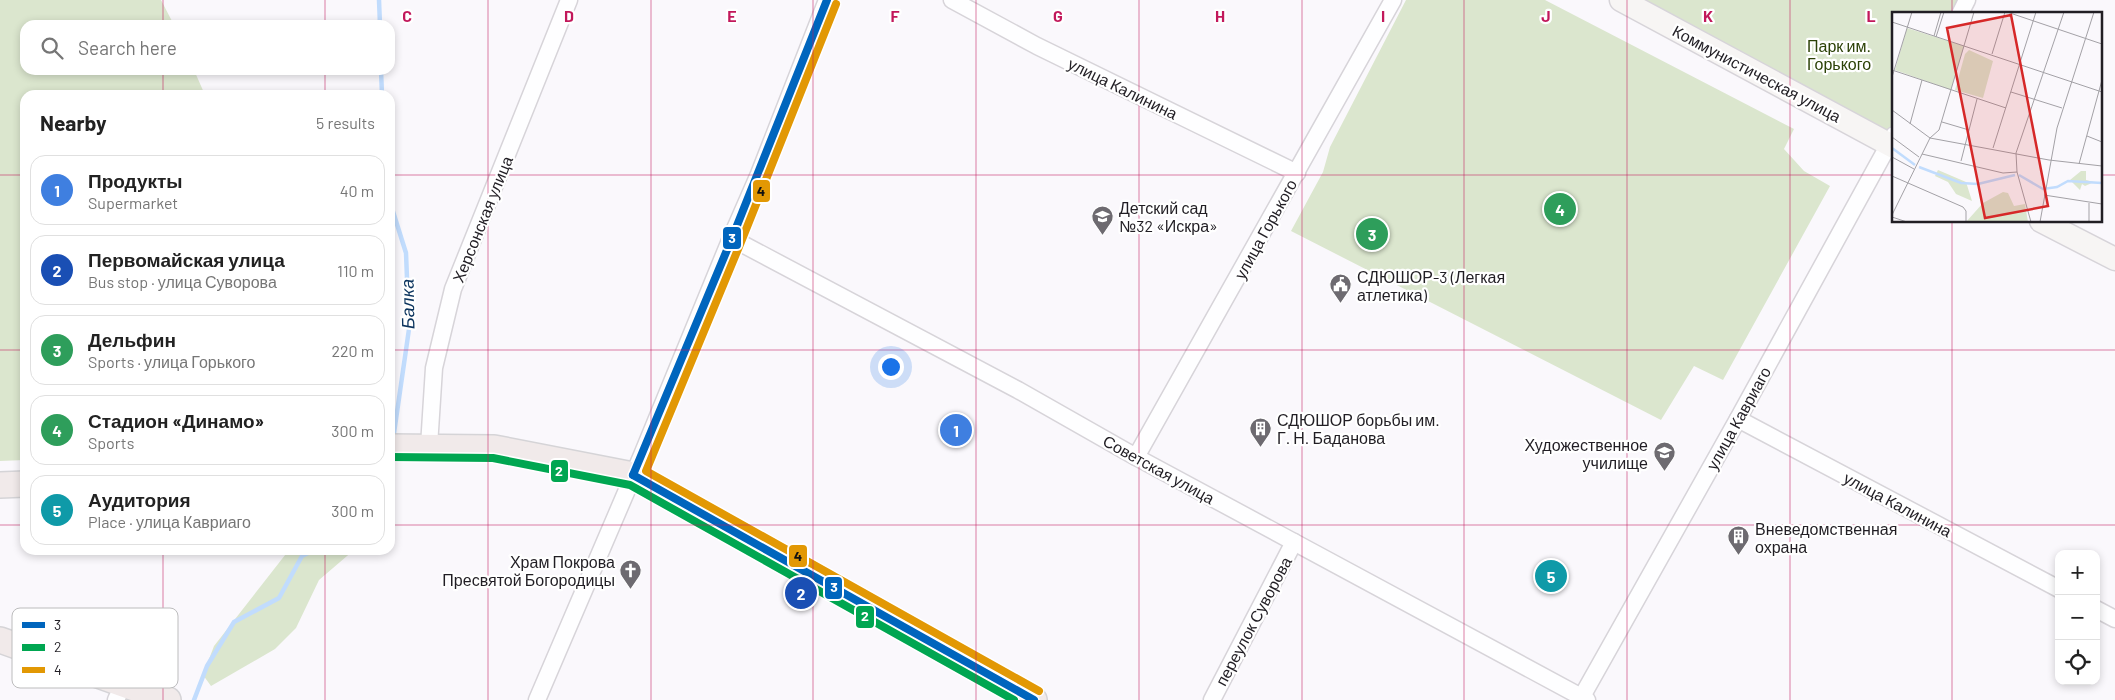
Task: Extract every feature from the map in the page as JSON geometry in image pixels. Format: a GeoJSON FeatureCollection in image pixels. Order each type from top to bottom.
{"type":"FeatureCollection","features":[{"type":"Feature","properties":{"kind":"main road","name":"Коммунистическая улица"},"geometry":{"type":"LineString","coordinates":[[1621,0],[1892,142]]}},
{"type":"Feature","properties":{"kind":"main road"},"geometry":{"type":"LineString","coordinates":[[2043,222],[2115,259]]}},
{"type":"Feature","properties":{"kind":"main road"},"geometry":{"type":"LineString","coordinates":[[395,448],[428,446],[494,448],[633,475],[1034,700]]}},
{"type":"Feature","properties":{"kind":"main road"},"geometry":{"type":"LineString","coordinates":[[0,485],[20,484]]}},
{"type":"Feature","properties":{"kind":"main road"},"geometry":{"type":"LineString","coordinates":[[0,640],[12,645]]}},
{"type":"Feature","properties":{"kind":"main road"},"geometry":{"type":"LineString","coordinates":[[119,692],[168,700]]}},
{"type":"Feature","properties":{"kind":"street","name":"Херсонская улица"},"geometry":{"type":"LineString","coordinates":[[428,446],[434,368],[453,289],[569,0]]}},
{"type":"Feature","properties":{"kind":"street"},"geometry":{"type":"LineString","coordinates":[[537,700],[759,174],[827,0]]}},
{"type":"Feature","properties":{"kind":"street","name":"улица Калинина"},"geometry":{"type":"LineString","coordinates":[[952,0],[978,7],[1049,53],[1297,173]]}},
{"type":"Feature","properties":{"kind":"street","name":"улица Горького"},"geometry":{"type":"LineString","coordinates":[[1136,457],[1393,0]]}},
{"type":"Feature","properties":{"kind":"street"},"geometry":{"type":"LineString","coordinates":[[1961,12],[1967,0]]}},
{"type":"Feature","properties":{"kind":"street","name":"улица Кавриаго"},"geometry":{"type":"LineString","coordinates":[[1583,699],[1892,142]]}},
{"type":"Feature","properties":{"kind":"street","name":"Советская улица"},"geometry":{"type":"LineString","coordinates":[[731,238],[1018,390],[1136,457],[1583,699]]}},
{"type":"Feature","properties":{"kind":"street","name":"улица Калинина"},"geometry":{"type":"LineString","coordinates":[[1738,419],[2055,587]]}},
{"type":"Feature","properties":{"kind":"street","name":"переулок Суворова"},"geometry":{"type":"LineString","coordinates":[[1212,700],[1294,542]]}},
{"type":"Feature","properties":{"kind":"street"},"geometry":{"type":"LineString","coordinates":[[2100,611],[2115,619]]}},
{"type":"Feature","properties":{"kind":"green space"},"geometry":{"type":"Polygon","coordinates":[[[0,0],[161,0],[171,20],[20,20],[20,75],[196,75],[203,90],[20,90],[20,460],[0,461],[0,0]]]}},
{"type":"Feature","properties":{"kind":"green space"},"geometry":{"type":"Polygon","coordinates":[[[1406,0],[1545,0],[1794,129],[1784,149],[1804,171],[1830,186],[1723,380],[1694,366],[1661,420],[1291,231],[1323,172],[1330,147],[1406,0]]]}},
{"type":"Feature","properties":{"kind":"green space","name":"Парк им. Горького"},"geometry":{"type":"Polygon","coordinates":[[[1621,0],[1967,0],[1961,12],[1892,12],[1892,134],[1621,0]]]}},
{"type":"Feature","properties":{"kind":"green space"},"geometry":{"type":"Polygon","coordinates":[[[285,555],[348,555],[319,580],[296,628],[275,649],[211,686],[203,675],[214,646],[285,555]]]}},
{"type":"Feature","properties":{"kind":"waterway","name":"Балка"},"geometry":{"type":"LineString","coordinates":[[379,0],[380,20]]}},
{"type":"Feature","properties":{"kind":"waterway","name":"Балка"},"geometry":{"type":"LineString","coordinates":[[381,75],[382,90]]}},
{"type":"Feature","properties":{"kind":"waterway","name":"Балка"},"geometry":{"type":"LineString","coordinates":[[395,218],[406,253],[409,329],[395,426]]}},
{"type":"Feature","properties":{"kind":"waterway","name":"Балка"},"geometry":{"type":"LineString","coordinates":[[194,700],[207,666],[234,622],[279,598],[304,555]]}},
{"type":"Feature","properties":{"kind":"transit line","name":"3"},"geometry":{"type":"LineString","coordinates":[[633,475],[732,238],[827,0]]}},
{"type":"Feature","properties":{"kind":"transit line","name":"4"},"geometry":{"type":"LineString","coordinates":[[836,4],[741,242],[646,471],[1039,691]]}},
{"type":"Feature","properties":{"kind":"transit line","name":"2"},"geometry":{"type":"LineString","coordinates":[[395,457],[493,458],[630,485],[1014,700]]}},
{"type":"Feature","properties":{"kind":"transit line","name":"3"},"geometry":{"type":"LineString","coordinates":[[633,475],[1034,700]]}},
{"type":"Feature","properties":{"kind":"place","name":"Стадион «Динамо»"},"geometry":{"type":"Point","coordinates":[1560,209]}},
{"type":"Feature","properties":{"kind":"place","name":"Дельфин"},"geometry":{"type":"Point","coordinates":[1372,234]}},
{"type":"Feature","properties":{"kind":"place","name":"Детский сад №32 «Искра»"},"geometry":{"type":"Point","coordinates":[1103,235]}},
{"type":"Feature","properties":{"kind":"place","name":"СДЮШОР-3 (Легкая атлетика)"},"geometry":{"type":"Point","coordinates":[1341,304]}},
{"type":"Feature","properties":{"kind":"place","name":"Продукты"},"geometry":{"type":"Point","coordinates":[956,430]}},
{"type":"Feature","properties":{"kind":"place","name":"СДЮШОР борьбы им. Г. Н. Баданова"},"geometry":{"type":"Point","coordinates":[1261,447]}},
{"type":"Feature","properties":{"kind":"place","name":"Художественное училище"},"geometry":{"type":"Point","coordinates":[1664,472]}},
{"type":"Feature","properties":{"kind":"place","name":"Вневедомственная охрана"},"geometry":{"type":"Point","coordinates":[1739,556]}},
{"type":"Feature","properties":{"kind":"place","name":"Аудитория"},"geometry":{"type":"Point","coordinates":[1551,576]}},
{"type":"Feature","properties":{"kind":"place","name":"Храм Покрова Пресвятой Богородицы"},"geometry":{"type":"Point","coordinates":[631,589]}},
{"type":"Feature","properties":{"kind":"place","name":"Первомайская улица"},"geometry":{"type":"Point","coordinates":[801,593]}}]}
